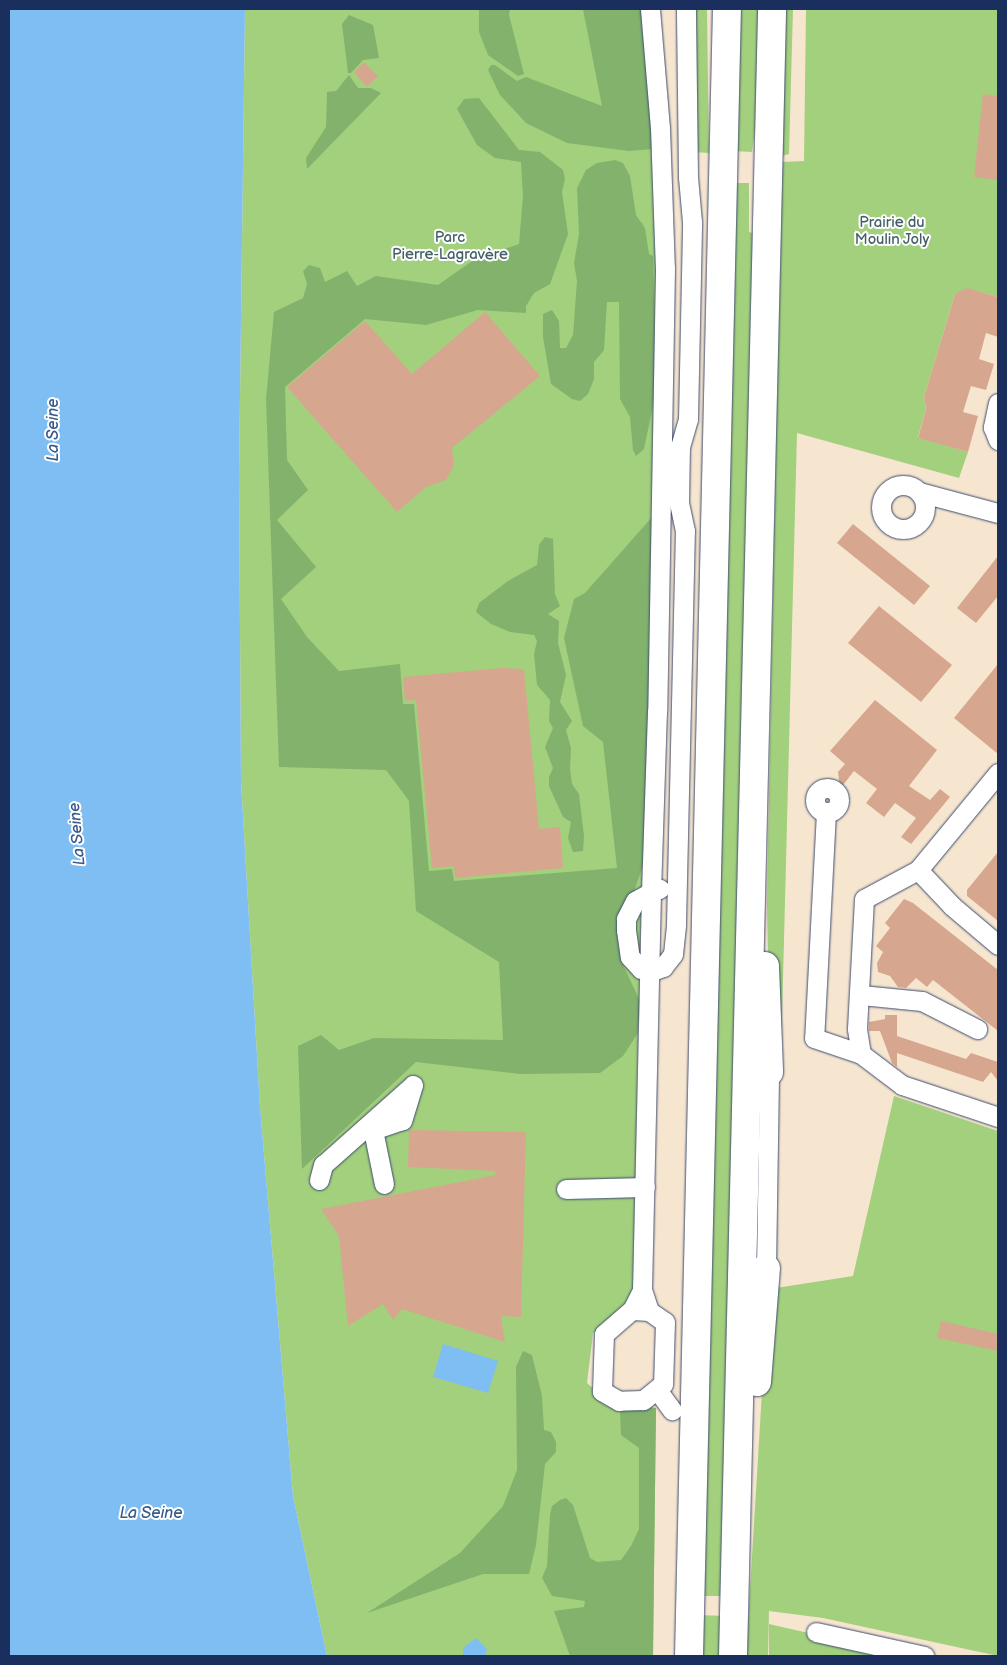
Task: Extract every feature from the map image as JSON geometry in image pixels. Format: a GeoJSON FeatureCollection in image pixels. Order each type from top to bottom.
{"type":"FeatureCollection","features":[{"type":"Feature","properties":{"kind":"highway"},"geometry":{"type":"LineString","coordinates":[[689,1656],[727,9]]}},
{"type":"Feature","properties":{"kind":"highway"},"geometry":{"type":"LineString","coordinates":[[733,1656],[772,9]]}},
{"type":"Feature","properties":{"kind":"highway"},"geometry":{"type":"LineString","coordinates":[[750,913],[763,923],[769,1072]]}},
{"type":"Feature","properties":{"kind":"highway"},"geometry":{"type":"LineString","coordinates":[[738,1468],[750,1456],[766,1268]]}},
{"type":"Feature","properties":{"kind":"street"},"geometry":{"type":"LineString","coordinates":[[650,9],[664,202],[651,892]]}},
{"type":"Feature","properties":{"kind":"street"},"geometry":{"type":"LineString","coordinates":[[677,897],[664,888],[651,892],[635,901],[626,919],[630,957],[641,969],[649,972],[663,966],[673,954],[677,897],[684,555],[679,503],[680,447],[688,420],[692,222],[688,177],[686,9]]}},
{"type":"Feature","properties":{"kind":"street"},"geometry":{"type":"LineString","coordinates":[[998,403],[993,427],[998,440]]}},
{"type":"Feature","properties":{"kind":"street"},"geometry":{"type":"LineString","coordinates":[[919,492],[998,513]]}},
{"type":"Feature","properties":{"kind":"street"},"geometry":{"type":"LineString","coordinates":[[658,555],[671,540],[684,555]]}},
{"type":"Feature","properties":{"kind":"street"},"geometry":{"type":"LineString","coordinates":[[658,555],[672,571],[684,555]]}},
{"type":"Feature","properties":{"kind":"street"},"geometry":{"type":"LineString","coordinates":[[861,1054],[857,1029],[861,995],[864,899],[918,870],[998,773]]}},
{"type":"Feature","properties":{"kind":"street"},"geometry":{"type":"LineString","coordinates":[[826,812],[814,1038],[861,1054],[902,1085],[998,1117]]}},
{"type":"Feature","properties":{"kind":"street"},"geometry":{"type":"LineString","coordinates":[[918,870],[952,906],[998,945]]}},
{"type":"Feature","properties":{"kind":"street"},"geometry":{"type":"LineString","coordinates":[[641,1311],[649,972]]}},
{"type":"Feature","properties":{"kind":"street"},"geometry":{"type":"LineString","coordinates":[[861,995],[922,1001],[977,1029]]}},
{"type":"Feature","properties":{"kind":"street"},"geometry":{"type":"LineString","coordinates":[[766,1268],[769,1072]]}},
{"type":"Feature","properties":{"kind":"street"},"geometry":{"type":"LineString","coordinates":[[319,1180],[323,1165],[413,1085],[402,1120],[373,1130],[384,1184]]}},
{"type":"Feature","properties":{"kind":"street"},"geometry":{"type":"LineString","coordinates":[[566,1188],[645,1187]]}},
{"type":"Feature","properties":{"kind":"street"},"geometry":{"type":"LineString","coordinates":[[641,1311],[664,1322],[662,1384],[658,1391],[643,1400],[619,1400],[602,1391],[604,1334],[641,1311]]}},
{"type":"Feature","properties":{"kind":"street"},"geometry":{"type":"LineString","coordinates":[[658,1391],[672,1410]]}},
{"type":"Feature","properties":{"kind":"street"},"geometry":{"type":"LineString","coordinates":[[816,1632],[924,1656]]}},
{"type":"Feature","properties":{"kind":"green space","name":"Parc Pierre-Lagravère"},"geometry":{"type":"Polygon","coordinates":[[[245,9],[647,9],[660,218],[638,1033],[635,1298],[593,1333],[587,1383],[620,1412],[625,1407],[656,1408],[653,1656],[327,1656],[293,1496],[260,1107],[241,782],[239,474],[245,9]]]}},
{"type":"Feature","properties":{"kind":"green space"},"geometry":{"type":"Polygon","coordinates":[[[479,9],[510,9],[509,15],[524,74],[518,76],[488,55],[479,32],[479,9]]]}},
{"type":"Feature","properties":{"kind":"green space"},"geometry":{"type":"Polygon","coordinates":[[[583,9],[646,9],[653,149],[629,151],[567,143],[526,123],[500,95],[488,70],[491,65],[495,65],[517,81],[526,77],[602,106],[583,9]]]}},
{"type":"Feature","properties":{"kind":"green space"},"geometry":{"type":"Polygon","coordinates":[[[693,9],[707,9],[709,153],[693,152],[693,9]]]}},
{"type":"Feature","properties":{"kind":"green space"},"geometry":{"type":"Polygon","coordinates":[[[738,9],[761,9],[758,105],[752,152],[733,151],[738,9]]]}},
{"type":"Feature","properties":{"kind":"green space"},"geometry":{"type":"Polygon","coordinates":[[[786,9],[793,9],[789,154],[781,156],[786,9]]]}},
{"type":"Feature","properties":{"kind":"green space","name":"Prairie du Moulin Joly"},"geometry":{"type":"Polygon","coordinates":[[[806,9],[998,9],[998,297],[969,289],[955,294],[924,397],[926,409],[918,437],[968,452],[959,478],[797,433],[781,1058],[768,959],[767,904],[781,162],[804,161],[806,9]]]}},
{"type":"Feature","properties":{"kind":"green space"},"geometry":{"type":"Polygon","coordinates":[[[349,15],[373,25],[379,58],[363,60],[351,73],[348,73],[342,24],[349,15]]]}},
{"type":"Feature","properties":{"kind":"green space"},"geometry":{"type":"Polygon","coordinates":[[[349,75],[358,88],[371,88],[381,93],[307,169],[306,158],[326,127],[327,92],[336,91],[349,75]]]}},
{"type":"Feature","properties":{"kind":"green space"},"geometry":{"type":"Polygon","coordinates":[[[479,98],[519,150],[540,152],[563,170],[565,179],[562,192],[568,234],[550,284],[534,293],[526,306],[526,313],[478,310],[426,325],[365,319],[285,387],[287,460],[308,490],[277,520],[316,567],[281,599],[307,637],[339,671],[400,664],[403,704],[414,704],[429,871],[452,869],[454,881],[617,868],[603,742],[583,726],[564,638],[574,599],[585,593],[653,516],[645,860],[626,914],[623,965],[640,1001],[638,1033],[623,1056],[600,1073],[520,1074],[416,1062],[302,1169],[298,1046],[321,1035],[339,1050],[374,1038],[503,1040],[499,962],[416,911],[409,801],[386,770],[279,767],[266,399],[274,312],[303,298],[307,284],[303,271],[309,265],[320,268],[325,282],[347,271],[357,286],[376,276],[438,285],[475,259],[519,244],[523,196],[521,162],[495,158],[477,145],[457,109],[464,99],[479,98]]]}},
{"type":"Feature","properties":{"kind":"green space"},"geometry":{"type":"Polygon","coordinates":[[[615,160],[623,163],[630,176],[636,215],[645,228],[649,254],[653,256],[656,391],[644,449],[636,456],[633,450],[630,417],[620,399],[619,302],[607,302],[604,350],[594,362],[594,379],[588,394],[580,401],[572,399],[551,384],[543,337],[543,314],[552,310],[559,321],[560,348],[566,348],[573,335],[577,281],[574,263],[579,234],[577,188],[586,170],[597,163],[615,160]]]}},
{"type":"Feature","properties":{"kind":"green space"},"geometry":{"type":"Polygon","coordinates":[[[732,183],[749,183],[749,232],[758,235],[723,1596],[699,1596],[732,183]]]}},
{"type":"Feature","properties":{"kind":"green space"},"geometry":{"type":"Polygon","coordinates":[[[545,537],[553,539],[555,594],[560,606],[548,614],[559,621],[558,643],[566,675],[560,702],[572,721],[566,730],[571,748],[570,769],[572,784],[579,794],[584,836],[583,851],[573,852],[568,838],[571,822],[563,817],[549,786],[549,777],[553,768],[545,747],[553,728],[549,721],[550,700],[537,685],[534,654],[537,641],[534,635],[510,632],[491,624],[476,612],[479,603],[508,581],[537,565],[539,545],[545,537]]]}},
{"type":"Feature","properties":{"kind":"green space"},"geometry":{"type":"Polygon","coordinates":[[[894,1096],[998,1131],[998,1656],[823,1618],[769,1611],[768,1656],[746,1656],[763,1375],[776,1288],[853,1276],[894,1096]]]}},
{"type":"Feature","properties":{"kind":"green space"},"geometry":{"type":"Polygon","coordinates":[[[523,1351],[532,1355],[542,1396],[544,1430],[551,1432],[556,1442],[556,1452],[545,1464],[536,1545],[529,1574],[483,1574],[367,1613],[460,1553],[503,1506],[517,1470],[516,1367],[523,1351]]]}},
{"type":"Feature","properties":{"kind":"green space"},"geometry":{"type":"Polygon","coordinates":[[[629,1404],[656,1408],[653,1656],[570,1656],[554,1611],[584,1607],[585,1601],[552,1596],[542,1578],[547,1566],[552,1506],[566,1498],[573,1505],[590,1558],[597,1562],[621,1560],[631,1546],[639,1529],[639,1448],[621,1435],[620,1412],[629,1404]]]}},
{"type":"Feature","properties":{"kind":"green space"},"geometry":{"type":"Polygon","coordinates":[[[698,1615],[725,1616],[724,1656],[698,1656],[698,1615]]]}},
{"type":"Feature","properties":{"kind":"green space"},"geometry":{"type":"Polygon","coordinates":[[[769,1624],[909,1656],[769,1656],[769,1624]]]}},
{"type":"Feature","properties":{"kind":"water","name":"La Seine"},"geometry":{"type":"Polygon","coordinates":[[[9,9],[245,9],[239,474],[241,782],[260,1107],[293,1496],[327,1656],[9,1656],[9,9]]]}},
{"type":"Feature","properties":{"kind":"water"},"geometry":{"type":"Polygon","coordinates":[[[443,1344],[498,1361],[488,1393],[433,1377],[443,1344]]]}},
{"type":"Feature","properties":{"kind":"water"},"geometry":{"type":"Polygon","coordinates":[[[476,1638],[487,1649],[485,1656],[463,1656],[463,1648],[476,1638]]]}},
{"type":"Feature","properties":{"kind":"building"},"geometry":{"type":"Polygon","coordinates":[[[364,62],[378,76],[367,87],[354,72],[364,62]]]}},
{"type":"Feature","properties":{"kind":"building"},"geometry":{"type":"Polygon","coordinates":[[[983,94],[998,96],[998,180],[974,177],[983,94]]]}},
{"type":"Feature","properties":{"kind":"building"},"geometry":{"type":"Polygon","coordinates":[[[967,288],[998,297],[998,337],[986,333],[979,359],[994,364],[986,390],[971,386],[963,412],[978,416],[968,452],[918,438],[926,409],[924,397],[955,294],[967,288]]]}},
{"type":"Feature","properties":{"kind":"building"},"geometry":{"type":"Polygon","coordinates":[[[485,312],[540,376],[452,448],[454,465],[446,480],[426,487],[397,512],[287,387],[365,321],[412,374],[485,312]]]}},
{"type":"Feature","properties":{"kind":"building"},"geometry":{"type":"Polygon","coordinates":[[[853,524],[930,586],[914,605],[837,543],[853,524]]]}},
{"type":"Feature","properties":{"kind":"building"},"geometry":{"type":"Polygon","coordinates":[[[998,556],[998,596],[976,623],[957,608],[998,556]]]}},
{"type":"Feature","properties":{"kind":"building"},"geometry":{"type":"Polygon","coordinates":[[[879,606],[952,665],[921,702],[848,643],[879,606]]]}},
{"type":"Feature","properties":{"kind":"building"},"geometry":{"type":"Polygon","coordinates":[[[998,664],[998,754],[954,718],[998,664]]]}},
{"type":"Feature","properties":{"kind":"building"},"geometry":{"type":"Polygon","coordinates":[[[502,668],[524,669],[539,829],[560,827],[563,868],[455,878],[454,866],[432,868],[416,700],[405,701],[403,677],[502,668]]]}},
{"type":"Feature","properties":{"kind":"building"},"geometry":{"type":"Polygon","coordinates":[[[875,700],[937,750],[909,786],[930,800],[940,789],[950,797],[911,844],[901,837],[916,818],[895,803],[884,817],[866,803],[877,789],[854,771],[840,789],[838,772],[845,764],[830,751],[875,700]]]}},
{"type":"Feature","properties":{"kind":"building"},"geometry":{"type":"Polygon","coordinates":[[[998,852],[998,921],[967,896],[967,890],[998,852]]]}},
{"type":"Feature","properties":{"kind":"building"},"geometry":{"type":"Polygon","coordinates":[[[904,899],[913,903],[998,970],[998,1031],[933,980],[927,987],[916,978],[906,988],[898,987],[890,976],[878,972],[877,963],[883,952],[876,946],[890,928],[885,923],[904,899]]]}},
{"type":"Feature","properties":{"kind":"building"},"geometry":{"type":"Polygon","coordinates":[[[885,1015],[897,1015],[897,1036],[966,1059],[971,1053],[998,1062],[998,1081],[991,1072],[983,1082],[897,1053],[897,1067],[892,1063],[880,1031],[869,1031],[869,1022],[885,1019],[885,1015]]]}},
{"type":"Feature","properties":{"kind":"building"},"geometry":{"type":"Polygon","coordinates":[[[409,1130],[526,1132],[521,1317],[501,1316],[505,1342],[402,1309],[393,1320],[383,1304],[348,1326],[339,1236],[321,1209],[496,1175],[495,1171],[408,1167],[409,1130]]]}},
{"type":"Feature","properties":{"kind":"building"},"geometry":{"type":"Polygon","coordinates":[[[941,1321],[998,1334],[998,1351],[937,1338],[941,1321]]]}}]}
